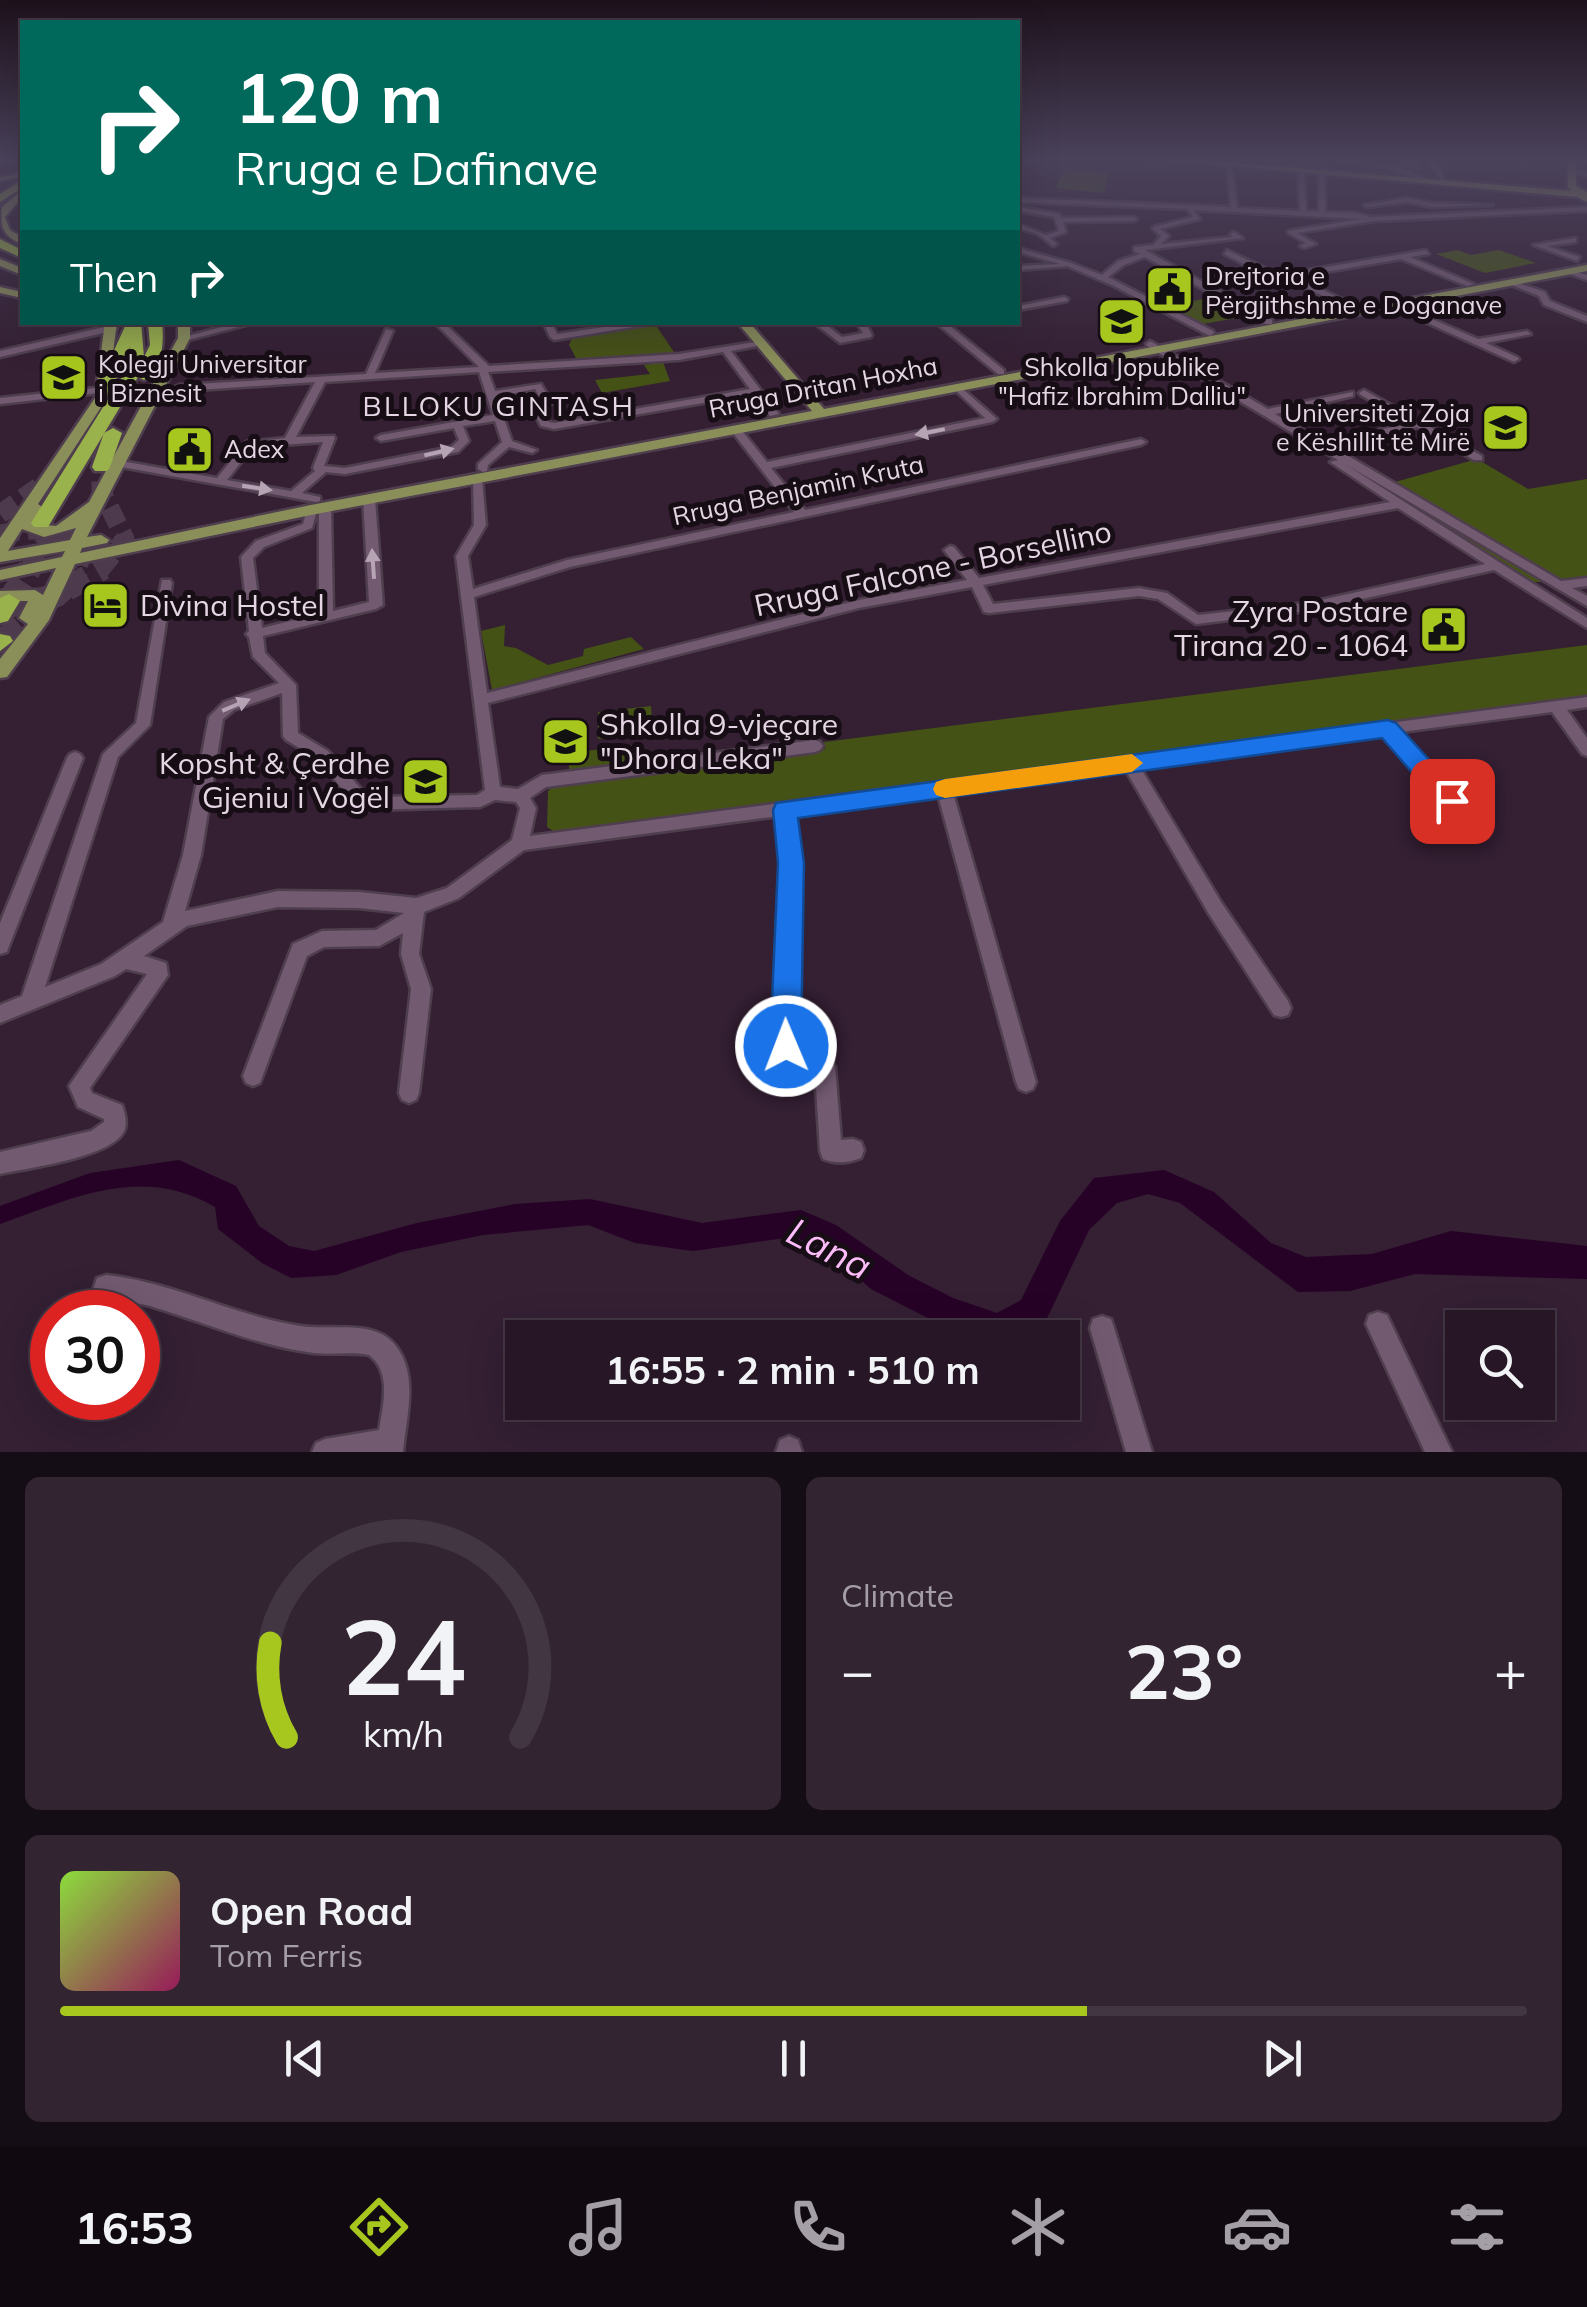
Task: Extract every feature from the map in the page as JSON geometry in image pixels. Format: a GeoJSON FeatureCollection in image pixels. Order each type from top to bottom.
{"type":"FeatureCollection","features":[{"type":"Feature","properties":{"kind":"highway"},"geometry":{"type":"LineString","coordinates":[[108,470],[109,428],[138,353],[124,325]]}},
{"type":"Feature","properties":{"kind":"highway"},"geometry":{"type":"LineString","coordinates":[[102,394],[124,325]]}},
{"type":"Feature","properties":{"kind":"highway"},"geometry":{"type":"LineString","coordinates":[[50,523],[149,365],[160,325]]}},
{"type":"Feature","properties":{"kind":"highway"},"geometry":{"type":"LineString","coordinates":[[155,389],[173,344],[171,333],[163,325]]}},
{"type":"Feature","properties":{"kind":"highway"},"geometry":{"type":"LineString","coordinates":[[60,465],[109,428]]}},
{"type":"Feature","properties":{"kind":"main road","name":"Rruga Dritan Hoxha"},"geometry":{"type":"LineString","coordinates":[[315,511],[739,434],[818,410],[1001,372],[1394,304],[1581,267]]}},
{"type":"Feature","properties":{"kind":"main road","name":"Rruga Dritan Hoxha"},"geometry":{"type":"LineString","coordinates":[[74,553],[315,511],[774,414],[962,391],[1210,333],[1581,267]]}},
{"type":"Feature","properties":{"kind":"main road"},"geometry":{"type":"LineString","coordinates":[[745,325],[818,410]]}},
{"type":"Feature","properties":{"kind":"main road"},"geometry":{"type":"LineString","coordinates":[[102,394],[28,520],[30,530],[51,532],[78,521],[155,389],[184,330]]}},
{"type":"Feature","properties":{"kind":"main road"},"geometry":{"type":"LineString","coordinates":[[0,554],[60,465]]}},
{"type":"Feature","properties":{"kind":"main road"},"geometry":{"type":"LineString","coordinates":[[0,670],[40,620],[74,553],[108,470]]}},
{"type":"Feature","properties":{"kind":"main road"},"geometry":{"type":"LineString","coordinates":[[0,554],[74,553]]}},
{"type":"Feature","properties":{"kind":"main road"},"geometry":{"type":"LineString","coordinates":[[0,575],[74,553]]}},
{"type":"Feature","properties":{"kind":"main road"},"geometry":{"type":"LineString","coordinates":[[0,670],[37,600],[28,593],[3,604]]}},
{"type":"Feature","properties":{"kind":"street"},"geometry":{"type":"LineString","coordinates":[[1047,237],[1063,232],[1061,226]]}},
{"type":"Feature","properties":{"kind":"street"},"geometry":{"type":"LineString","coordinates":[[1150,251],[1165,236],[1155,228],[1165,226]]}},
{"type":"Feature","properties":{"kind":"street"},"geometry":{"type":"LineString","coordinates":[[1304,246],[1312,244],[1290,232],[1327,226]]}},
{"type":"Feature","properties":{"kind":"street"},"geometry":{"type":"LineString","coordinates":[[1020,227],[1047,237],[1053,244],[1046,256]]}},
{"type":"Feature","properties":{"kind":"street"},"geometry":{"type":"LineString","coordinates":[[1565,233],[1587,246]]}},
{"type":"Feature","properties":{"kind":"street"},"geometry":{"type":"LineString","coordinates":[[1104,277],[1122,263],[1150,251],[1239,238],[1234,234]]}},
{"type":"Feature","properties":{"kind":"street"},"geometry":{"type":"LineString","coordinates":[[1573,240],[1537,245],[1581,267]]}},
{"type":"Feature","properties":{"kind":"street"},"geometry":{"type":"LineString","coordinates":[[1020,250],[1104,277],[1210,333]]}},
{"type":"Feature","properties":{"kind":"street"},"geometry":{"type":"LineString","coordinates":[[1150,251],[1269,322]]}},
{"type":"Feature","properties":{"kind":"street"},"geometry":{"type":"LineString","coordinates":[[1227,252],[1278,278],[1426,252]]}},
{"type":"Feature","properties":{"kind":"street"},"geometry":{"type":"LineString","coordinates":[[1403,256],[1470,284]]}},
{"type":"Feature","properties":{"kind":"street"},"geometry":{"type":"LineString","coordinates":[[1020,268],[1077,266]]}},
{"type":"Feature","properties":{"kind":"street"},"geometry":{"type":"LineString","coordinates":[[1288,276],[1351,306]]}},
{"type":"Feature","properties":{"kind":"street"},"geometry":{"type":"LineString","coordinates":[[1512,282],[1541,294],[1547,303],[1587,318]]}},
{"type":"Feature","properties":{"kind":"street"},"geometry":{"type":"LineString","coordinates":[[1020,308],[1064,299]]}},
{"type":"Feature","properties":{"kind":"street"},"geometry":{"type":"LineString","coordinates":[[1394,304],[1514,359]]}},
{"type":"Feature","properties":{"kind":"street"},"geometry":{"type":"LineString","coordinates":[[0,354],[120,325]]}},
{"type":"Feature","properties":{"kind":"street"},"geometry":{"type":"LineString","coordinates":[[184,330],[228,325]]}},
{"type":"Feature","properties":{"kind":"street"},"geometry":{"type":"LineString","coordinates":[[441,325],[484,366],[482,371],[507,443]]}},
{"type":"Feature","properties":{"kind":"street"},"geometry":{"type":"LineString","coordinates":[[548,325],[554,336],[624,325]]}},
{"type":"Feature","properties":{"kind":"street"},"geometry":{"type":"LineString","coordinates":[[584,325],[588,333]]}},
{"type":"Feature","properties":{"kind":"street"},"geometry":{"type":"LineString","coordinates":[[822,326],[840,340],[868,335],[862,325]]}},
{"type":"Feature","properties":{"kind":"street","name":"Rruga Dritan Hoxha"},"geometry":{"type":"LineString","coordinates":[[943,325],[1001,372]]}},
{"type":"Feature","properties":{"kind":"street"},"geometry":{"type":"LineString","coordinates":[[369,377],[389,331]]}},
{"type":"Feature","properties":{"kind":"street"},"geometry":{"type":"LineString","coordinates":[[1476,342],[1527,334]]}},
{"type":"Feature","properties":{"kind":"street"},"geometry":{"type":"LineString","coordinates":[[155,389],[679,357],[759,342]]}},
{"type":"Feature","properties":{"kind":"street"},"geometry":{"type":"LineString","coordinates":[[1154,347],[1587,602]]}},
{"type":"Feature","properties":{"kind":"street","name":"Rruga Dritan Hoxha"},"geometry":{"type":"LineString","coordinates":[[725,349],[774,414]]}},
{"type":"Feature","properties":{"kind":"street"},"geometry":{"type":"LineString","coordinates":[[289,440],[322,380]]}},
{"type":"Feature","properties":{"kind":"street"},"geometry":{"type":"LineString","coordinates":[[381,438],[537,410],[546,403],[538,386],[490,395]]}},
{"type":"Feature","properties":{"kind":"street"},"geometry":{"type":"LineString","coordinates":[[155,389],[180,388]]}},
{"type":"Feature","properties":{"kind":"street","name":"Rruga Dritan Hoxha"},"geometry":{"type":"LineString","coordinates":[[537,410],[545,424],[554,426],[757,391]]}},
{"type":"Feature","properties":{"kind":"street"},"geometry":{"type":"LineString","coordinates":[[763,466],[992,420],[962,391]]}},
{"type":"Feature","properties":{"kind":"street"},"geometry":{"type":"LineString","coordinates":[[0,401],[102,394]]}},
{"type":"Feature","properties":{"kind":"street"},"geometry":{"type":"LineString","coordinates":[[1269,412],[1364,394],[1478,458]]}},
{"type":"Feature","properties":{"kind":"street"},"geometry":{"type":"LineString","coordinates":[[220,482],[246,446],[330,438],[318,468],[346,471],[454,450],[464,441],[457,424]]}},
{"type":"Feature","properties":{"kind":"street"},"geometry":{"type":"LineString","coordinates":[[1324,445],[1418,424]]}},
{"type":"Feature","properties":{"kind":"street"},"geometry":{"type":"LineString","coordinates":[[739,434],[801,513]]}},
{"type":"Feature","properties":{"kind":"street","name":"Rruga Benjamin Kruta"},"geometry":{"type":"LineString","coordinates":[[469,594],[536,571],[1141,442]]}},
{"type":"Feature","properties":{"kind":"street"},"geometry":{"type":"LineString","coordinates":[[492,792],[462,552],[479,532],[483,464],[507,443]]}},
{"type":"Feature","properties":{"kind":"street"},"geometry":{"type":"LineString","coordinates":[[507,443],[532,450]]}},
{"type":"Feature","properties":{"kind":"street"},"geometry":{"type":"LineString","coordinates":[[1324,445],[1332,459],[1587,624]]}},
{"type":"Feature","properties":{"kind":"street"},"geometry":{"type":"LineString","coordinates":[[294,494],[324,469]]}},
{"type":"Feature","properties":{"kind":"street"},"geometry":{"type":"LineString","coordinates":[[108,470],[142,470],[294,494],[315,511],[326,617]]}},
{"type":"Feature","properties":{"kind":"street"},"geometry":{"type":"LineString","coordinates":[[254,634],[376,605],[369,500]]}},
{"type":"Feature","properties":{"kind":"street","name":"Rruga Falcone - Borsellino"},"geometry":{"type":"LineString","coordinates":[[482,699],[859,604],[1399,504]]}},
{"type":"Feature","properties":{"kind":"street"},"geometry":{"type":"LineString","coordinates":[[315,511],[248,552],[254,634],[258,654],[289,685],[291,736],[323,755],[359,802],[480,801],[492,792],[520,796],[542,781],[815,746]]}},
{"type":"Feature","properties":{"kind":"street"},"geometry":{"type":"LineString","coordinates":[[950,550],[976,582],[989,609],[1139,592],[1162,596],[1196,620],[1307,607],[1494,566]]}},
{"type":"Feature","properties":{"kind":"street"},"geometry":{"type":"LineString","coordinates":[[1530,589],[1587,582]]}},
{"type":"Feature","properties":{"kind":"street"},"geometry":{"type":"LineString","coordinates":[[30,1002],[111,754],[143,725],[166,583]]}},
{"type":"Feature","properties":{"kind":"street"},"geometry":{"type":"LineString","coordinates":[[171,926],[192,855],[216,718],[229,706],[289,685]]}},
{"type":"Feature","properties":{"kind":"street"},"geometry":{"type":"LineString","coordinates":[[253,1076],[300,950],[322,939],[379,938],[415,911],[454,893],[520,844],[1587,702]]}},
{"type":"Feature","properties":{"kind":"street"},"geometry":{"type":"LineString","coordinates":[[1556,706],[1587,750]]}},
{"type":"Feature","properties":{"kind":"street"},"geometry":{"type":"LineString","coordinates":[[1388,728],[1470,819]]}},
{"type":"Feature","properties":{"kind":"street"},"geometry":{"type":"LineString","coordinates":[[0,946],[74,758]]}},
{"type":"Feature","properties":{"kind":"street"},"geometry":{"type":"LineString","coordinates":[[1130,763],[1215,908],[1281,1008]]}},
{"type":"Feature","properties":{"kind":"street"},"geometry":{"type":"LineString","coordinates":[[944,789],[1026,1082]]}},
{"type":"Feature","properties":{"kind":"street"},"geometry":{"type":"LineString","coordinates":[[520,796],[528,808],[520,844]]}},
{"type":"Feature","properties":{"kind":"street"},"geometry":{"type":"LineString","coordinates":[[785,810],[791,863],[785,997],[788,1058],[822,1063],[825,1067],[831,1151],[853,1150]]}},
{"type":"Feature","properties":{"kind":"street"},"geometry":{"type":"LineString","coordinates":[[0,1014],[126,960],[171,926],[198,915],[278,899],[359,900],[415,911]]}},
{"type":"Feature","properties":{"kind":"street"},"geometry":{"type":"LineString","coordinates":[[410,1093],[421,989],[410,954],[415,911]]}},
{"type":"Feature","properties":{"kind":"street"},"geometry":{"type":"LineString","coordinates":[[0,1163],[92,1142],[106,1136],[114,1126],[114,1113],[85,1100],[80,1086],[158,975],[159,969],[154,965],[126,960]]}},
{"type":"Feature","properties":{"kind":"street"},"geometry":{"type":"LineString","coordinates":[[106,1287],[136,1290],[314,1341],[370,1342],[384,1349],[394,1364],[390,1447],[325,1452]]}},
{"type":"Feature","properties":{"kind":"street"},"geometry":{"type":"LineString","coordinates":[[1378,1324],[1439,1452]]}},
{"type":"Feature","properties":{"kind":"street"},"geometry":{"type":"LineString","coordinates":[[1102,1328],[1139,1452]]}},
{"type":"Feature","properties":{"kind":"green space"},"geometry":{"type":"Polygon","coordinates":[[[1458,250],[1471,255],[1499,250],[1536,263],[1485,273],[1436,254],[1458,250]]]}},
{"type":"Feature","properties":{"kind":"green space"},"geometry":{"type":"Polygon","coordinates":[[[1212,297],[1248,316],[1203,324],[1169,306],[1212,297]]]}},
{"type":"Feature","properties":{"kind":"green space"},"geometry":{"type":"Polygon","coordinates":[[[656,325],[676,355],[578,362],[569,345],[572,338],[656,325]]]}},
{"type":"Feature","properties":{"kind":"green space"},"geometry":{"type":"Polygon","coordinates":[[[663,362],[670,381],[602,393],[595,380],[650,374],[644,365],[663,362]]]}},
{"type":"Feature","properties":{"kind":"green space"},"geometry":{"type":"Polygon","coordinates":[[[1331,453],[1546,582],[1526,582],[1331,453]]]}},
{"type":"Feature","properties":{"kind":"green space"},"geometry":{"type":"Polygon","coordinates":[[[1477,459],[1528,489],[1587,479],[1587,576],[1559,579],[1395,482],[1477,459]]]}},
{"type":"Feature","properties":{"kind":"green space"},"geometry":{"type":"Polygon","coordinates":[[[505,625],[504,646],[548,665],[583,656],[584,649],[631,637],[644,649],[492,690],[481,631],[505,625]]]}},
{"type":"Feature","properties":{"kind":"green space"},"geometry":{"type":"Polygon","coordinates":[[[1587,645],[1587,695],[558,834],[547,827],[548,791],[558,783],[825,749],[824,742],[1587,645]]]}},
{"type":"Feature","properties":{"kind":"green space"},"geometry":{"type":"Polygon","coordinates":[[[651,706],[653,733],[598,739],[598,712],[651,706]]]}},
{"type":"Feature","properties":{"kind":"green space"},"geometry":{"type":"Polygon","coordinates":[[[635,745],[636,763],[569,772],[569,753],[635,745]]]}},
{"type":"Feature","properties":{"kind":"water","name":"Lana"},"geometry":{"type":"Polygon","coordinates":[[[179,1160],[236,1186],[259,1226],[289,1246],[314,1251],[417,1223],[515,1204],[590,1199],[702,1223],[801,1210],[836,1225],[908,1275],[953,1298],[997,1313],[1021,1300],[1060,1221],[1094,1178],[1164,1170],[1214,1192],[1271,1243],[1306,1257],[1372,1254],[1451,1231],[1587,1246],[1587,1279],[1415,1274],[1350,1291],[1298,1292],[1180,1203],[1148,1194],[1117,1203],[1089,1230],[1046,1320],[932,1320],[871,1289],[824,1247],[792,1237],[693,1251],[635,1243],[588,1225],[483,1235],[401,1252],[336,1275],[291,1278],[262,1263],[218,1229],[215,1207],[188,1194],[161,1188],[134,1187],[81,1196],[0,1224],[0,1206],[90,1173],[179,1160]]]}},
{"type":"Feature","properties":{"kind":"tunnel"},"geometry":{"type":"LineString","coordinates":[[100,570],[125,539],[101,490],[101,467]]}},
{"type":"Feature","properties":{"kind":"tunnel"},"geometry":{"type":"LineString","coordinates":[[0,514],[63,470]]}},
{"type":"Feature","properties":{"kind":"tunnel"},"geometry":{"type":"LineString","coordinates":[[0,534],[52,532]]}},
{"type":"Feature","properties":{"kind":"tunnel"},"geometry":{"type":"LineString","coordinates":[[28,570],[52,532]]}},
{"type":"Feature","properties":{"kind":"tunnel"},"geometry":{"type":"LineString","coordinates":[[52,532],[67,537],[83,554],[76,570]]}},
{"type":"Feature","properties":{"kind":"tunnel"},"geometry":{"type":"LineString","coordinates":[[9,601],[30,568]]}},
{"type":"Feature","properties":{"kind":"tunnel"},"geometry":{"type":"LineString","coordinates":[[55,596],[78,568]]}},
{"type":"Feature","properties":{"kind":"tunnel"},"geometry":{"type":"LineString","coordinates":[[55,596],[100,570]]}},
{"type":"Feature","properties":{"kind":"tunnel"},"geometry":{"type":"LineString","coordinates":[[0,608],[55,596]]}},
{"type":"Feature","properties":{"kind":"tunnel"},"geometry":{"type":"LineString","coordinates":[[2,641],[55,596]]}},
{"type":"Feature","properties":{"kind":"slow traffic"},"geometry":{"type":"LineString","coordinates":[[945,789],[1132,763]]}},
{"type":"Feature","properties":{"kind":"place","name":"Drejtoria e Përgjithshme e Doganave"},"geometry":{"type":"Point","coordinates":[1170,290]}},
{"type":"Feature","properties":{"kind":"place","name":"Shkolla Jopublike \"Hafiz Ibrahim Dalliu\""},"geometry":{"type":"Point","coordinates":[1122,321]}},
{"type":"Feature","properties":{"kind":"place","name":"Kolegji Universitar i Biznesit"},"geometry":{"type":"Point","coordinates":[63,378]}},
{"type":"Feature","properties":{"kind":"place","name":"Universiteti Zoja e Këshillit të Mirë"},"geometry":{"type":"Point","coordinates":[1505,427]}},
{"type":"Feature","properties":{"kind":"place","name":"Adex"},"geometry":{"type":"Point","coordinates":[189,449]}},
{"type":"Feature","properties":{"kind":"place","name":"Divina Hostel"},"geometry":{"type":"Point","coordinates":[105,606]}},
{"type":"Feature","properties":{"kind":"place","name":"Zyra Postare Tirana 20 - 1064"},"geometry":{"type":"Point","coordinates":[1443,629]}},
{"type":"Feature","properties":{"kind":"place","name":"Shkolla 9-vjeçare \"Dhora Leka\""},"geometry":{"type":"Point","coordinates":[565,742]}},
{"type":"Feature","properties":{"kind":"place","name":"Kopsht & Çerdhe Gjeniu i Vogël"},"geometry":{"type":"Point","coordinates":[425,781]}},
{"type":"Feature","properties":{"kind":"district","name":"BLLOKU GINTASH"},"geometry":{"type":"Point","coordinates":[499,406]}},
{"type":"Feature","properties":{"kind":"route"},"geometry":{"type":"LineString","coordinates":[[786,1046],[791,863],[785,810],[1388,728],[1452,801]]}}]}
